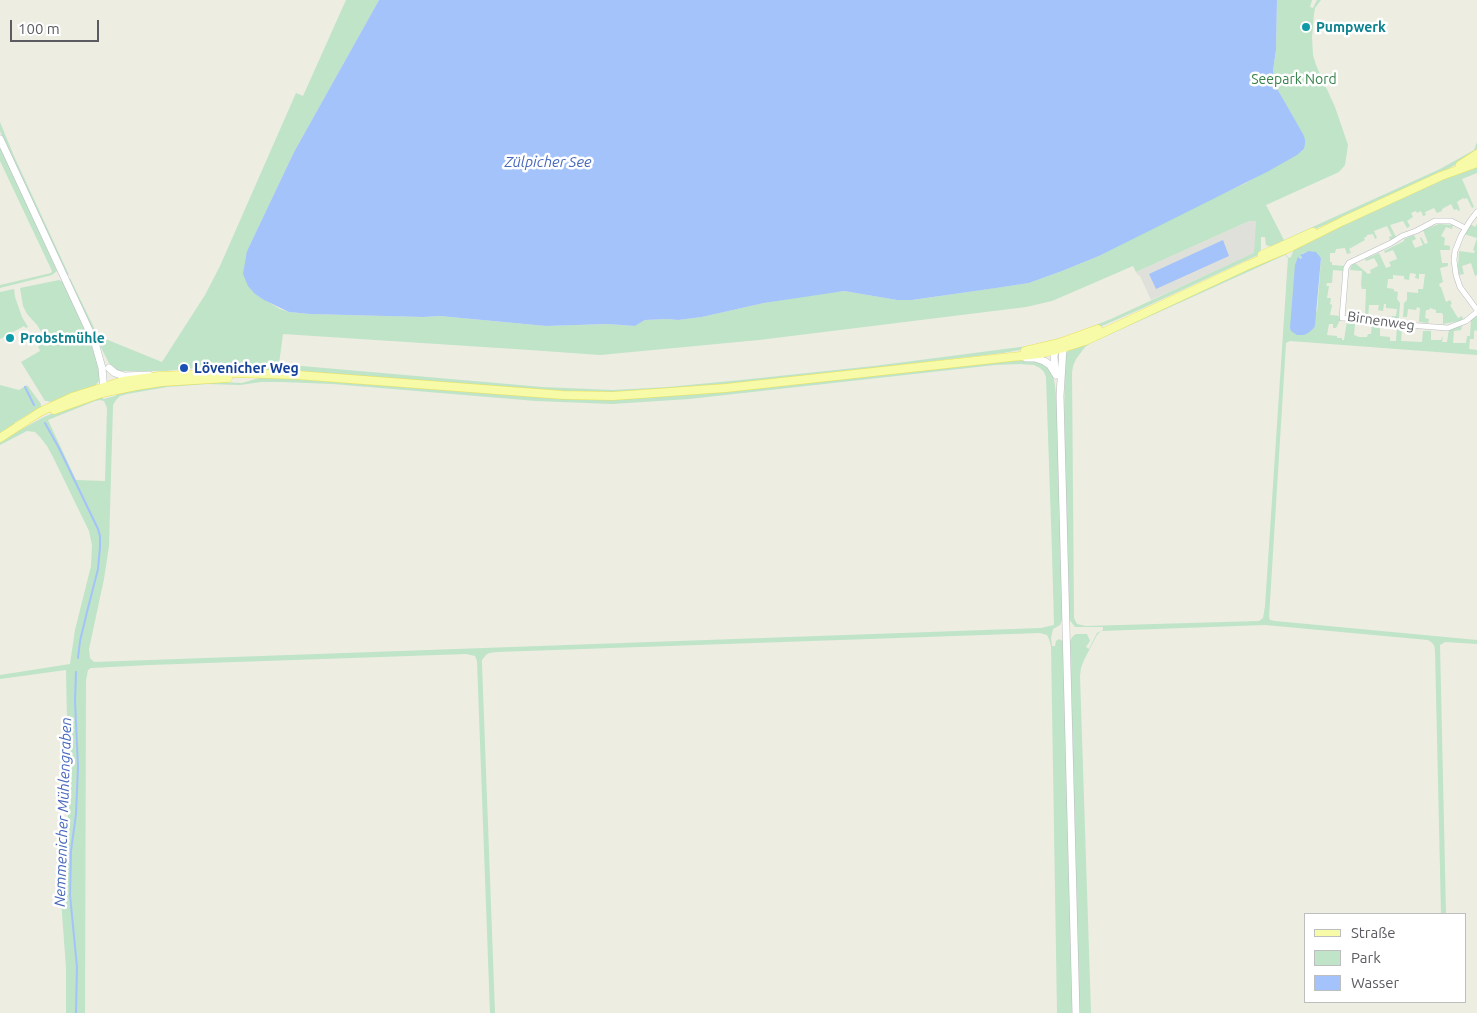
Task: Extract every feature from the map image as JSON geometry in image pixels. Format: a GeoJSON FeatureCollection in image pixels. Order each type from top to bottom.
{"type":"FeatureCollection","features":[{"type":"Feature","properties":{"kind":"main road"},"geometry":{"type":"LineString","coordinates":[[1441,176],[1477,154]]}},
{"type":"Feature","properties":{"kind":"main road"},"geometry":{"type":"LineString","coordinates":[[956,362],[1085,340],[1246,266],[1283,245],[1343,221],[1441,176],[1477,163]]}},
{"type":"Feature","properties":{"kind":"main road"},"geometry":{"type":"LineString","coordinates":[[0,438],[60,407],[104,389],[159,376],[227,373],[311,376],[563,396],[613,396],[726,388],[956,362],[1030,356],[1058,346]]}},
{"type":"Feature","properties":{"kind":"main road"},"geometry":{"type":"LineString","coordinates":[[115,387],[261,375]]}},
{"type":"Feature","properties":{"kind":"street"},"geometry":{"type":"LineString","coordinates":[[0,139],[94,343],[109,368],[115,387]]}},
{"type":"Feature","properties":{"kind":"street"},"geometry":{"type":"LineString","coordinates":[[1477,212],[1465,228],[1455,251],[1455,270],[1460,287],[1477,311]]}},
{"type":"Feature","properties":{"kind":"street","name":"Birnenweg"},"geometry":{"type":"LineString","coordinates":[[1465,228],[1451,221],[1435,221],[1349,263],[1346,268],[1342,318],[1394,320],[1407,325],[1448,328],[1462,323],[1477,311]]}},
{"type":"Feature","properties":{"kind":"street"},"geometry":{"type":"LineString","coordinates":[[94,343],[102,368],[104,389]]}},
{"type":"Feature","properties":{"kind":"street"},"geometry":{"type":"LineString","coordinates":[[1058,346],[1056,374],[1060,396]]}},
{"type":"Feature","properties":{"kind":"street"},"geometry":{"type":"LineString","coordinates":[[1058,346],[1076,1013]]}},
{"type":"Feature","properties":{"kind":"street"},"geometry":{"type":"LineString","coordinates":[[999,359],[1035,358],[1050,365],[1056,374]]}},
{"type":"Feature","properties":{"kind":"street"},"geometry":{"type":"LineString","coordinates":[[109,368],[115,373],[124,376],[159,376]]}},
{"type":"Feature","properties":{"kind":"shaded area"},"geometry":{"type":"Polygon","coordinates":[[[1249,221],[1256,221],[1255,253],[1151,300],[1140,276],[1136,272],[1249,221]]]}},
{"type":"Feature","properties":{"kind":"green space","name":"Seepark Nord"},"geometry":{"type":"Polygon","coordinates":[[[346,0],[379,0],[294,152],[247,251],[255,294],[280,309],[289,312],[440,316],[546,326],[607,324],[635,326],[645,320],[678,320],[702,317],[764,303],[844,291],[897,300],[913,300],[1029,283],[1099,256],[1198,205],[1246,183],[1304,149],[1305,139],[1275,85],[1273,77],[1276,50],[1277,0],[1312,0],[1310,7],[1313,8],[1317,0],[1321,0],[1315,8],[1314,14],[1313,55],[1335,107],[1348,145],[1345,165],[1339,172],[1266,205],[1284,240],[1440,169],[1474,150],[1477,142],[1477,152],[1441,173],[1272,247],[1266,245],[1265,237],[1261,237],[1261,249],[1258,255],[1095,329],[1025,349],[1003,353],[728,385],[614,393],[583,393],[214,371],[195,368],[166,371],[116,371],[109,363],[96,338],[69,280],[70,278],[98,336],[162,362],[205,295],[220,266],[296,93],[303,96],[346,0]],[[1249,221],[1136,272],[1133,266],[1052,301],[1026,307],[759,340],[600,355],[283,334],[279,364],[542,387],[613,390],[668,387],[874,366],[1028,346],[1068,336],[1111,319],[1254,253],[1256,221],[1249,221]]]}},
{"type":"Feature","properties":{"kind":"green space"},"geometry":{"type":"Polygon","coordinates":[[[0,122],[69,275],[66,274],[9,152],[0,131],[0,122]]]}},
{"type":"Feature","properties":{"kind":"green space"},"geometry":{"type":"Polygon","coordinates":[[[0,145],[57,271],[52,275],[0,288],[0,285],[51,273],[52,271],[0,161],[0,145]]]}},
{"type":"Feature","properties":{"kind":"green space"},"geometry":{"type":"Polygon","coordinates":[[[1477,164],[1477,173],[1462,179],[1474,207],[1472,208],[1467,198],[1463,198],[1457,202],[1460,210],[1458,211],[1457,209],[1454,210],[1451,204],[1437,213],[1434,208],[1425,212],[1426,215],[1423,216],[1421,211],[1417,213],[1416,211],[1411,213],[1413,217],[1407,221],[1410,226],[1407,228],[1403,221],[1390,225],[1396,237],[1390,240],[1389,237],[1392,236],[1387,226],[1374,231],[1377,238],[1375,239],[1373,234],[1367,235],[1364,238],[1365,240],[1349,249],[1351,253],[1347,254],[1345,248],[1336,249],[1335,253],[1330,253],[1330,262],[1332,262],[1332,265],[1345,266],[1344,271],[1333,270],[1332,283],[1327,283],[1326,286],[1329,286],[1327,298],[1331,298],[1330,304],[1332,305],[1330,315],[1341,316],[1336,328],[1333,328],[1333,324],[1329,324],[1327,335],[1337,336],[1337,338],[1344,340],[1347,321],[1359,322],[1359,324],[1355,324],[1354,335],[1359,337],[1367,337],[1368,334],[1371,334],[1372,323],[1392,324],[1392,328],[1380,328],[1380,336],[1390,337],[1390,341],[1396,341],[1397,326],[1416,328],[1416,330],[1402,329],[1401,341],[1422,342],[1423,331],[1431,331],[1431,340],[1441,340],[1443,336],[1442,342],[1447,342],[1449,329],[1462,326],[1461,330],[1454,331],[1453,343],[1466,343],[1467,336],[1470,336],[1471,320],[1477,316],[1477,330],[1474,331],[1474,339],[1470,339],[1469,349],[1477,350],[1477,355],[1290,341],[1286,343],[1269,617],[1270,620],[1275,621],[1477,640],[1477,644],[1445,642],[1440,645],[1446,913],[1441,913],[1435,650],[1434,645],[1428,640],[1265,625],[1101,631],[1103,627],[1075,627],[1069,619],[1064,429],[1065,356],[1072,348],[1284,253],[1289,258],[1294,249],[1477,164]],[[1312,251],[1303,253],[1301,259],[1299,256],[1317,313],[1321,258],[1312,251]],[[1285,255],[1091,343],[1085,347],[1076,359],[1072,373],[1074,618],[1077,624],[1086,626],[1259,621],[1263,618],[1288,258],[1285,255]]]}},
{"type":"Feature","properties":{"kind":"green space"},"geometry":{"type":"Polygon","coordinates":[[[1439,224],[1453,225],[1452,229],[1446,227],[1441,236],[1445,238],[1444,245],[1450,246],[1450,250],[1440,250],[1442,263],[1448,263],[1448,266],[1440,268],[1443,282],[1439,284],[1446,302],[1450,300],[1452,304],[1450,305],[1458,318],[1462,316],[1463,319],[1443,324],[1442,313],[1436,313],[1436,310],[1430,308],[1426,310],[1425,318],[1429,319],[1428,323],[1419,322],[1420,308],[1417,307],[1416,310],[1408,309],[1407,317],[1403,317],[1407,292],[1418,293],[1418,289],[1423,289],[1425,274],[1419,274],[1419,279],[1415,278],[1416,274],[1410,273],[1409,280],[1404,279],[1404,276],[1393,275],[1393,279],[1388,279],[1387,288],[1398,292],[1397,299],[1400,303],[1399,318],[1392,319],[1392,316],[1396,316],[1397,309],[1386,308],[1386,304],[1384,304],[1383,311],[1378,310],[1379,305],[1369,305],[1368,317],[1365,317],[1366,289],[1362,289],[1361,285],[1362,271],[1350,270],[1351,266],[1355,263],[1368,274],[1371,273],[1370,270],[1378,266],[1377,263],[1374,258],[1366,261],[1365,259],[1379,253],[1386,268],[1391,266],[1389,262],[1397,259],[1396,256],[1393,250],[1385,253],[1384,251],[1414,235],[1416,239],[1412,241],[1415,248],[1423,245],[1421,237],[1425,244],[1428,243],[1423,230],[1439,224]]]}},
{"type":"Feature","properties":{"kind":"green space"},"geometry":{"type":"Polygon","coordinates":[[[1470,224],[1475,227],[1477,224],[1477,238],[1464,234],[1470,224]]]}},
{"type":"Feature","properties":{"kind":"green space"},"geometry":{"type":"Polygon","coordinates":[[[1477,238],[1477,275],[1475,276],[1471,263],[1462,266],[1464,274],[1459,275],[1459,251],[1474,253],[1475,251],[1473,250],[1477,238]]]}},
{"type":"Feature","properties":{"kind":"green space"},"geometry":{"type":"Polygon","coordinates":[[[59,280],[63,282],[89,337],[85,342],[86,345],[92,344],[101,375],[95,386],[50,402],[45,401],[21,362],[40,351],[38,346],[47,341],[27,314],[23,306],[20,288],[59,280]]]}},
{"type":"Feature","properties":{"kind":"green space"},"geometry":{"type":"Polygon","coordinates":[[[14,289],[22,317],[28,327],[24,326],[0,339],[0,292],[14,289]]]}},
{"type":"Feature","properties":{"kind":"green space"},"geometry":{"type":"Polygon","coordinates":[[[1008,360],[1037,361],[1048,366],[1053,374],[1057,404],[1063,618],[1060,625],[1053,629],[1051,638],[1052,646],[1055,646],[1056,641],[1059,639],[1063,641],[1073,1013],[1057,1013],[1051,646],[1047,635],[1040,633],[497,652],[486,655],[482,660],[482,664],[495,1013],[490,1013],[477,661],[475,656],[466,654],[91,668],[88,670],[86,680],[85,1013],[66,1013],[66,968],[60,886],[63,827],[67,826],[70,794],[66,670],[0,679],[0,675],[70,664],[75,630],[91,566],[92,545],[89,531],[53,457],[40,437],[35,432],[27,431],[0,445],[0,441],[44,417],[70,406],[98,396],[104,399],[115,396],[122,390],[140,387],[219,382],[242,383],[259,378],[602,400],[700,394],[1008,360]],[[995,365],[689,399],[612,404],[536,401],[333,384],[281,382],[167,387],[120,396],[113,405],[109,546],[89,649],[90,658],[94,662],[1041,628],[1054,625],[1046,377],[1040,368],[1034,365],[995,365]],[[100,400],[48,420],[76,480],[105,481],[107,408],[104,401],[100,400]]]}},
{"type":"Feature","properties":{"kind":"green space"},"geometry":{"type":"Polygon","coordinates":[[[0,385],[19,390],[27,385],[41,404],[41,407],[0,434],[0,385]]]}},
{"type":"Feature","properties":{"kind":"green space"},"geometry":{"type":"Polygon","coordinates":[[[1101,631],[1084,660],[1080,676],[1091,1013],[1079,1013],[1070,641],[1076,634],[1087,634],[1090,641],[1086,647],[1089,649],[1097,633],[1101,631]]]}},
{"type":"Feature","properties":{"kind":"water","name":"Zülpicher See"},"geometry":{"type":"Polygon","coordinates":[[[379,0],[1277,0],[1276,50],[1273,77],[1275,85],[1303,134],[1305,144],[1304,149],[1297,155],[1267,172],[1099,256],[1029,283],[912,300],[897,300],[844,291],[764,303],[702,317],[678,320],[645,320],[635,326],[607,324],[546,326],[440,316],[289,312],[264,300],[248,286],[243,274],[247,251],[294,152],[379,0]]]}},
{"type":"Feature","properties":{"kind":"water"},"geometry":{"type":"Polygon","coordinates":[[[1223,240],[1229,256],[1156,289],[1149,274],[1223,240]]]}},
{"type":"Feature","properties":{"kind":"water"},"geometry":{"type":"Polygon","coordinates":[[[1309,251],[1316,252],[1321,258],[1315,325],[1308,333],[1297,335],[1290,328],[1295,265],[1298,257],[1301,259],[1302,257],[1300,255],[1309,251]]]}},
{"type":"Feature","properties":{"kind":"waterway","name":"Nemmenicher Mühlengraben"},"geometry":{"type":"LineString","coordinates":[[25,387],[34,405]]}},
{"type":"Feature","properties":{"kind":"waterway","name":"Nemmenicher Mühlengraben"},"geometry":{"type":"LineString","coordinates":[[45,423],[59,448],[100,536],[98,569],[80,641],[78,658]]}},
{"type":"Feature","properties":{"kind":"waterway","name":"Nemmenicher Mühlengraben"},"geometry":{"type":"LineString","coordinates":[[76,672],[75,701],[78,767],[76,814],[71,851],[70,895],[77,967],[76,1013]]}},
{"type":"Feature","properties":{"kind":"place","name":"Pumpwerk"},"geometry":{"type":"Point","coordinates":[1306,27]}},
{"type":"Feature","properties":{"kind":"place","name":"Probstmühle"},"geometry":{"type":"Point","coordinates":[10,338]}},
{"type":"Feature","properties":{"kind":"place","name":"Lövenicher Weg"},"geometry":{"type":"Point","coordinates":[184,368]}}]}
